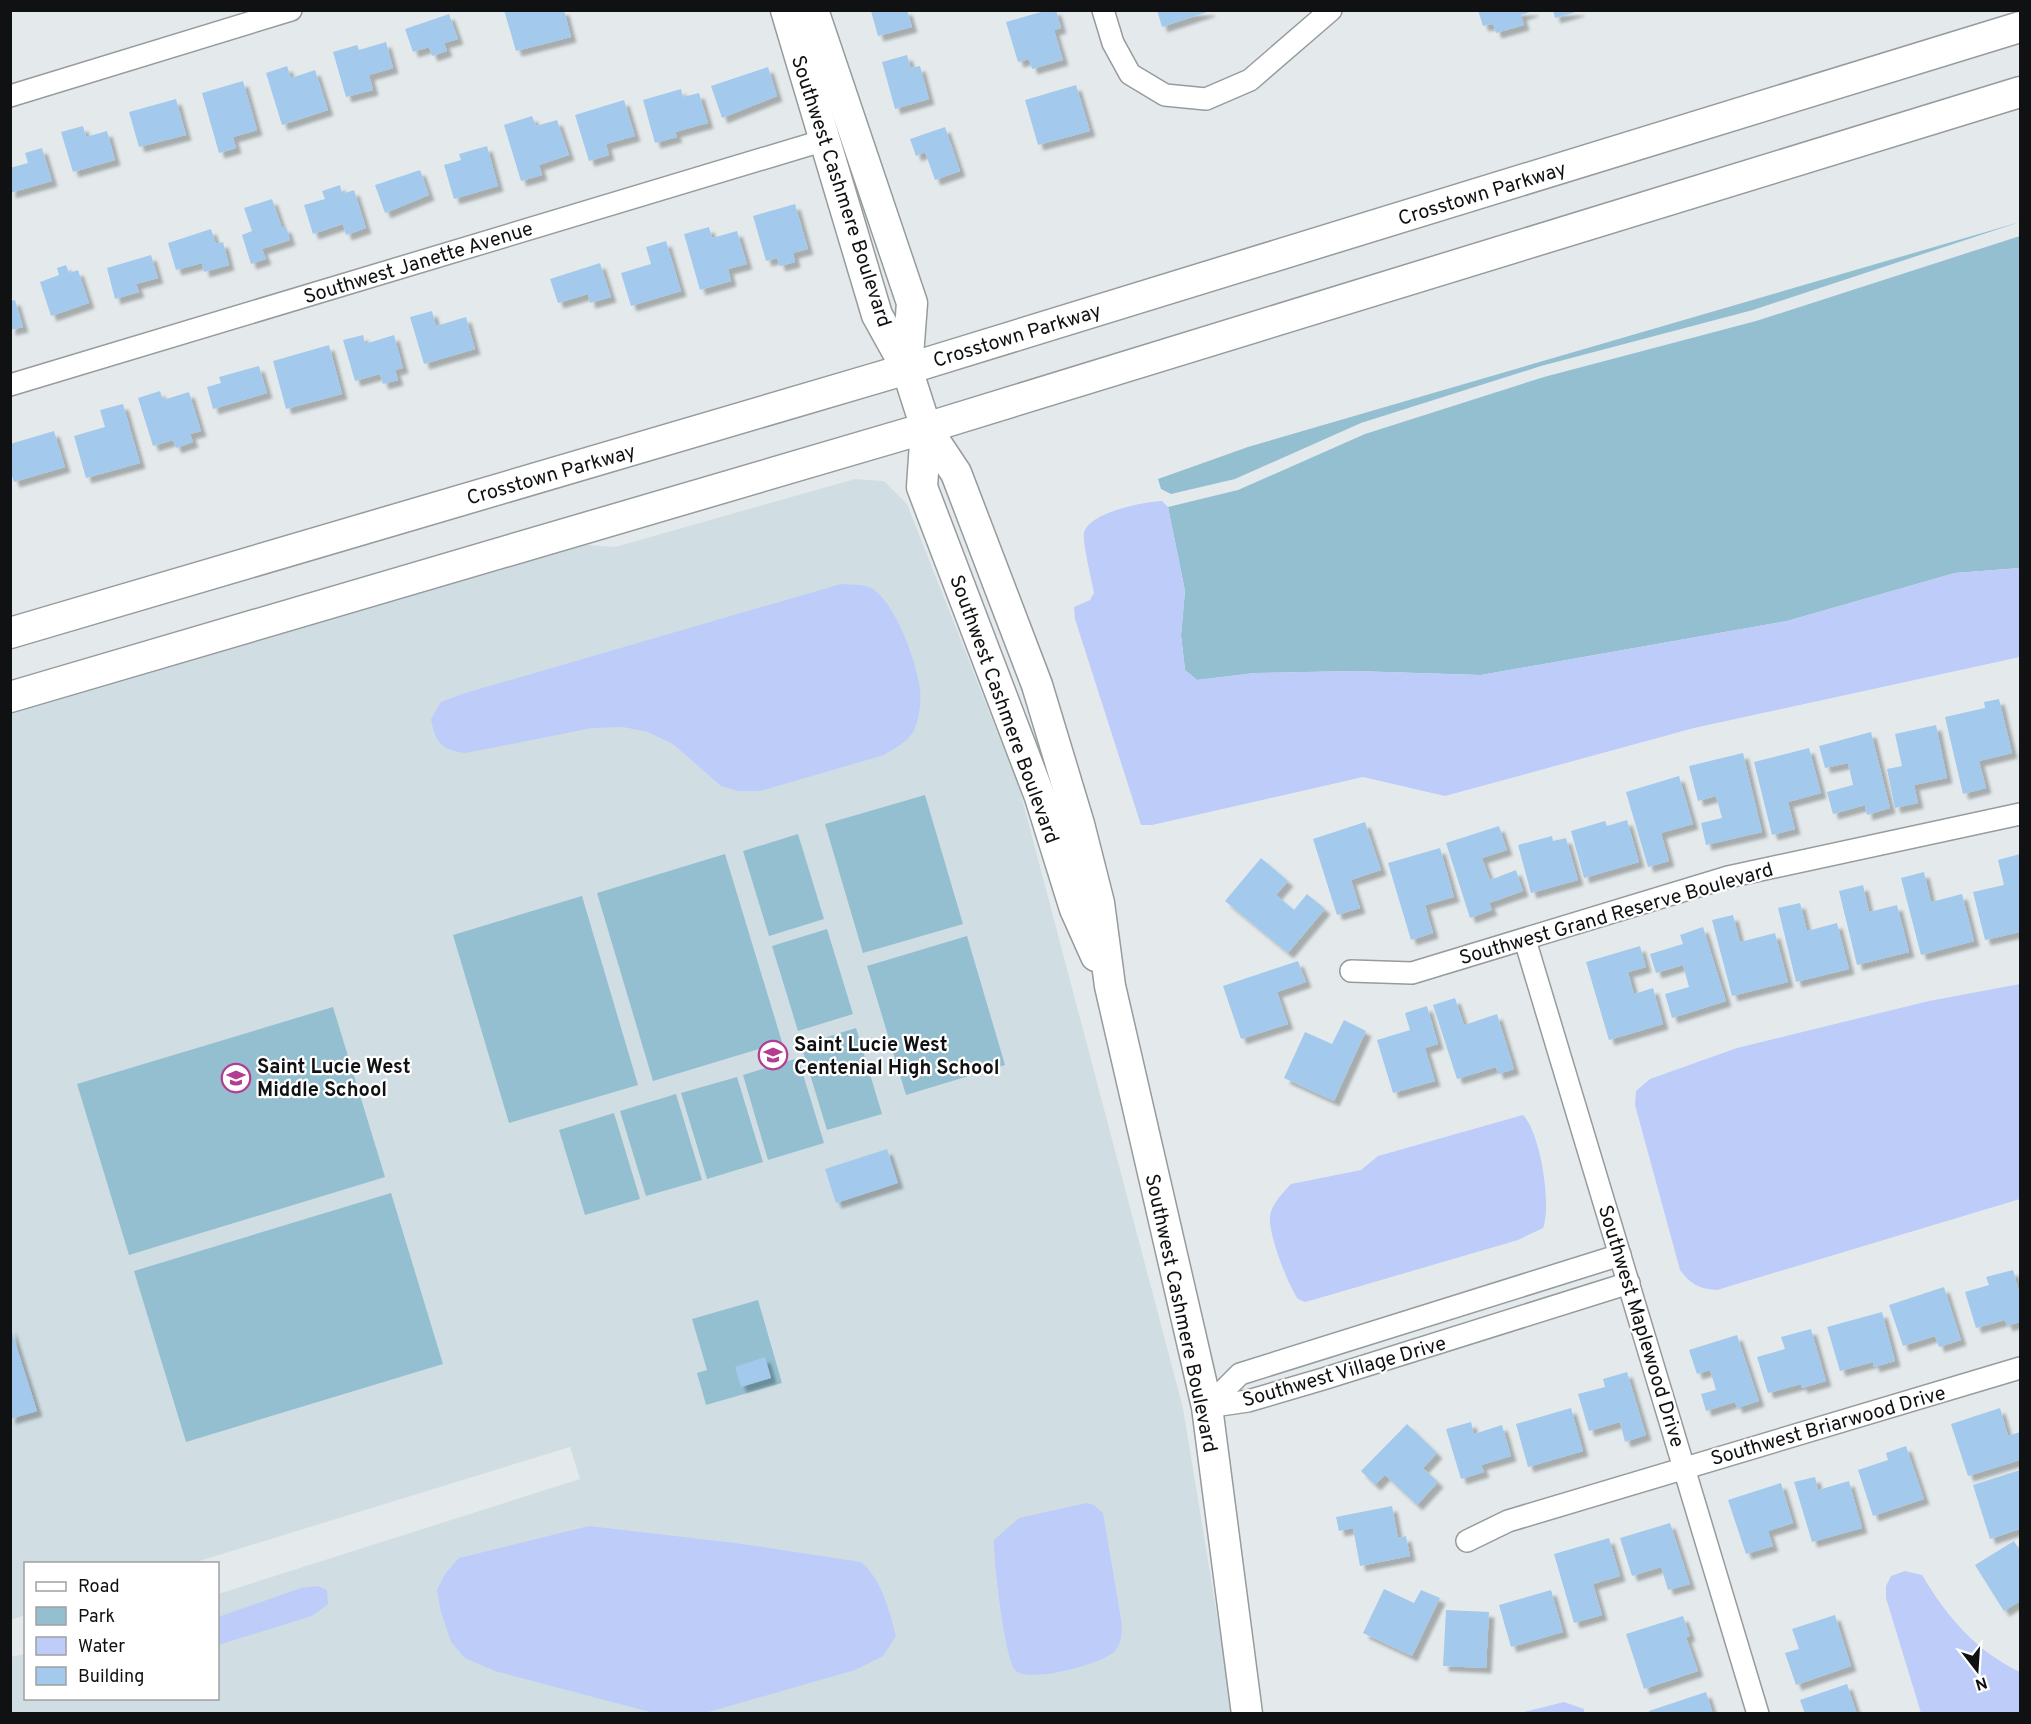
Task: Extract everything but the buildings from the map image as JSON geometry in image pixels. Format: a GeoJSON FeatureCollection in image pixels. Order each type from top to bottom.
{"type":"FeatureCollection","features":[{"type":"Feature","properties":{"kind":"main road","name":"Southwest Cashmere Boulevard"},"geometry":{"type":"LineString","coordinates":[[786,10],[877,315],[907,369],[926,428],[922,487],[1040,796],[1075,909],[1110,986],[1207,1407],[1247,1713]]}},
{"type":"Feature","properties":{"kind":"main road","name":"Southwest Cashmere Boulevard"},"geometry":{"type":"LineString","coordinates":[[813,10],[912,303],[907,369]]}},
{"type":"Feature","properties":{"kind":"main road","name":"Crosstown Parkway"},"geometry":{"type":"LineString","coordinates":[[10,633],[907,369],[2020,27]]}},
{"type":"Feature","properties":{"kind":"main road"},"geometry":{"type":"LineString","coordinates":[[10,697],[926,428],[2020,92]]}},
{"type":"Feature","properties":{"kind":"street"},"geometry":{"type":"LineString","coordinates":[[10,96],[291,10]]}},
{"type":"Feature","properties":{"kind":"street"},"geometry":{"type":"LineString","coordinates":[[1102,10],[1113,43],[1130,74],[1165,94],[1206,99],[1250,80],[1331,10]]}},
{"type":"Feature","properties":{"kind":"street","name":"Southwest Janette Avenue"},"geometry":{"type":"LineString","coordinates":[[10,385],[825,140]]}},
{"type":"Feature","properties":{"kind":"street","name":"Southwest Grand Reserve Boulevard"},"geometry":{"type":"LineString","coordinates":[[1351,971],[1412,973],[1728,877],[2020,814]]}},
{"type":"Feature","properties":{"kind":"street","name":"Southwest Maplewood Drive"},"geometry":{"type":"LineString","coordinates":[[1525,940],[1758,1713]]}},
{"type":"Feature","properties":{"kind":"street","name":"Southwest Village Drive"},"geometry":{"type":"LineString","coordinates":[[1207,1407],[1240,1374],[1620,1255]]}},
{"type":"Feature","properties":{"kind":"street","name":"Southwest Village Drive"},"geometry":{"type":"LineString","coordinates":[[1207,1407],[1248,1401],[1323,1380],[1629,1283]]}},
{"type":"Feature","properties":{"kind":"street","name":"Southwest Briarwood Drive"},"geometry":{"type":"LineString","coordinates":[[1467,1542],[1508,1521],[2020,1368]]}},
{"type":"Feature","properties":{"kind":"shaded area","name":"Saint Lucie West Centenial High School"},"geometry":{"type":"Polygon","coordinates":[[[855,479],[884,481],[907,504],[1019,787],[1183,1408],[1233,1713],[11,1714],[10,1657],[24,1654],[24,1700],[219,1700],[219,1594],[580,1479],[570,1447],[196,1562],[24,1562],[24,1615],[11,1620],[11,710],[573,544],[615,547],[855,479]]]}},
{"type":"Feature","properties":{"kind":"green space"},"geometry":{"type":"Polygon","coordinates":[[[2020,222],[1753,310],[1541,366],[1361,423],[1235,479],[1171,494],[1161,489],[1158,479],[1248,447],[2020,222]]]}},
{"type":"Feature","properties":{"kind":"green space"},"geometry":{"type":"Polygon","coordinates":[[[2020,236],[2020,568],[1955,573],[1787,621],[1481,675],[1354,671],[1255,673],[1197,680],[1185,670],[1181,635],[1185,591],[1168,507],[1238,490],[1365,434],[1544,377],[1756,321],[2020,236]]]}},
{"type":"Feature","properties":{"kind":"green space"},"geometry":{"type":"Polygon","coordinates":[[[925,795],[963,924],[863,953],[825,824],[925,795]]]}},
{"type":"Feature","properties":{"kind":"green space"},"geometry":{"type":"Polygon","coordinates":[[[798,834],[824,919],[769,936],[743,851],[798,834]]]}},
{"type":"Feature","properties":{"kind":"green space"},"geometry":{"type":"Polygon","coordinates":[[[725,854],[782,1042],[653,1081],[597,893],[725,854]]]}},
{"type":"Feature","properties":{"kind":"green space"},"geometry":{"type":"Polygon","coordinates":[[[582,896],[638,1085],[509,1123],[453,935],[582,896]]]}},
{"type":"Feature","properties":{"kind":"green space"},"geometry":{"type":"Polygon","coordinates":[[[827,929],[853,1014],[798,1031],[772,946],[827,929]]]}},
{"type":"Feature","properties":{"kind":"green space"},"geometry":{"type":"Polygon","coordinates":[[[967,936],[1005,1065],[906,1095],[867,966],[967,936]]]}},
{"type":"Feature","properties":{"kind":"green space"},"geometry":{"type":"Polygon","coordinates":[[[333,1007],[385,1177],[129,1255],[77,1084],[333,1007]]]}},
{"type":"Feature","properties":{"kind":"green space"},"geometry":{"type":"Polygon","coordinates":[[[856,1028],[882,1114],[827,1130],[801,1045],[856,1028]]]}},
{"type":"Feature","properties":{"kind":"green space"},"geometry":{"type":"Polygon","coordinates":[[[798,1058],[824,1143],[768,1160],[743,1075],[798,1058]]]}},
{"type":"Feature","properties":{"kind":"green space"},"geometry":{"type":"Polygon","coordinates":[[[737,1077],[763,1162],[707,1179],[681,1093],[737,1077]]]}},
{"type":"Feature","properties":{"kind":"green space"},"geometry":{"type":"Polygon","coordinates":[[[676,1094],[702,1180],[646,1196],[620,1111],[676,1094]]]}},
{"type":"Feature","properties":{"kind":"green space"},"geometry":{"type":"Polygon","coordinates":[[[614,1113],[640,1199],[585,1215],[559,1130],[614,1113]]]}},
{"type":"Feature","properties":{"kind":"green space"},"geometry":{"type":"Polygon","coordinates":[[[391,1193],[443,1364],[186,1442],[134,1271],[391,1193]]]}},
{"type":"Feature","properties":{"kind":"green space"},"geometry":{"type":"Polygon","coordinates":[[[758,1300],[782,1383],[706,1405],[697,1373],[707,1370],[692,1319],[758,1300]]]}},
{"type":"Feature","properties":{"kind":"water"},"geometry":{"type":"Polygon","coordinates":[[[1162,501],[1168,507],[1185,591],[1181,635],[1185,670],[1197,680],[1255,673],[1354,671],[1481,675],[1787,621],[1955,573],[2020,568],[2020,657],[1694,728],[1445,796],[1363,777],[1152,825],[1141,825],[1075,619],[1074,607],[1090,600],[1094,593],[1084,537],[1088,526],[1096,519],[1118,509],[1162,501]]]}},
{"type":"Feature","properties":{"kind":"water"},"geometry":{"type":"Polygon","coordinates":[[[841,584],[869,587],[878,593],[902,629],[917,672],[920,700],[915,728],[906,740],[884,755],[760,791],[738,791],[721,786],[673,744],[648,732],[623,727],[592,728],[466,753],[445,747],[435,734],[431,719],[441,702],[462,694],[841,584]]]}},
{"type":"Feature","properties":{"kind":"water"},"geometry":{"type":"Polygon","coordinates":[[[2020,984],[2020,1199],[1717,1290],[1696,1285],[1684,1275],[1680,1270],[1635,1105],[1636,1091],[1650,1079],[1737,1048],[1929,1001],[2020,984]]]}},
{"type":"Feature","properties":{"kind":"water"},"geometry":{"type":"Polygon","coordinates":[[[1523,1115],[1535,1136],[1543,1169],[1546,1203],[1543,1228],[1518,1240],[1316,1299],[1305,1302],[1298,1299],[1280,1261],[1270,1220],[1274,1205],[1291,1184],[1361,1170],[1378,1156],[1523,1115]]]}},
{"type":"Feature","properties":{"kind":"water"},"geometry":{"type":"Polygon","coordinates":[[[1086,1503],[1094,1505],[1103,1513],[1122,1625],[1119,1645],[1108,1656],[1082,1666],[1049,1674],[1023,1674],[1015,1670],[1007,1648],[994,1540],[1019,1518],[1086,1503]]]}},
{"type":"Feature","properties":{"kind":"water"},"geometry":{"type":"Polygon","coordinates":[[[589,1526],[735,1543],[861,1562],[879,1586],[896,1636],[883,1656],[855,1670],[705,1713],[654,1713],[495,1671],[465,1658],[451,1642],[441,1612],[437,1590],[445,1574],[459,1558],[589,1526]]]}},
{"type":"Feature","properties":{"kind":"water"},"geometry":{"type":"Polygon","coordinates":[[[1905,1571],[1922,1575],[1952,1619],[1976,1643],[2004,1664],[2020,1672],[2020,1713],[1921,1713],[1886,1598],[1886,1586],[1891,1576],[1905,1571]]]}},
{"type":"Feature","properties":{"kind":"water"},"geometry":{"type":"Polygon","coordinates":[[[318,1586],[327,1590],[328,1604],[312,1616],[219,1645],[219,1617],[301,1588],[318,1586]]]}},
{"type":"Feature","properties":{"kind":"water"},"geometry":{"type":"Polygon","coordinates":[[[1564,1702],[1584,1709],[1584,1713],[1520,1713],[1564,1702]]]}},
{"type":"Feature","properties":{"kind":"place","name":"Saint Lucie West Centenial High School"},"geometry":{"type":"Point","coordinates":[773,1055]}},
{"type":"Feature","properties":{"kind":"place","name":"Saint Lucie West Middle School"},"geometry":{"type":"Point","coordinates":[236,1078]}}]}
